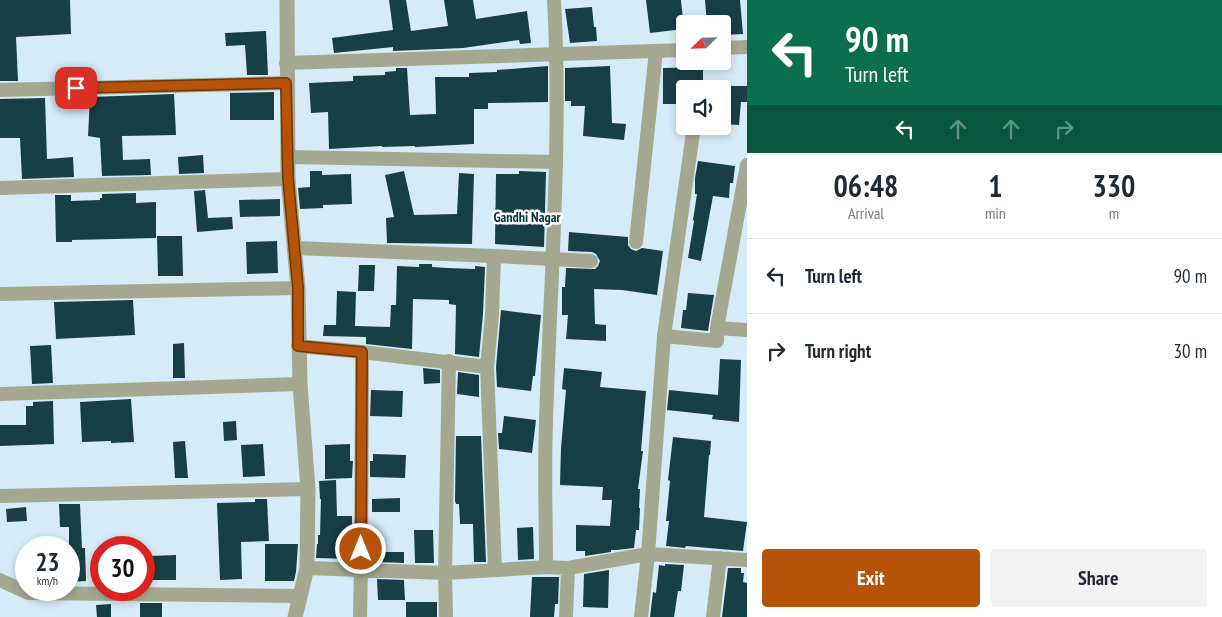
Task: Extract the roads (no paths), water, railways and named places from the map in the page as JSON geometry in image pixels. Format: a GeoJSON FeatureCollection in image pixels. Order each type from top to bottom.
{"type":"FeatureCollection","features":[{"type":"Feature","properties":{"kind":"street"},"geometry":{"type":"LineString","coordinates":[[287,0],[288,178],[298,288],[298,346],[308,490],[307,568],[295,617]]}},
{"type":"Feature","properties":{"kind":"street"},"geometry":{"type":"LineString","coordinates":[[546,567],[546,425],[556,162],[557,55],[554,0]]}},
{"type":"Feature","properties":{"kind":"street"},"geometry":{"type":"LineString","coordinates":[[731,48],[747,47]]}},
{"type":"Feature","properties":{"kind":"street"},"geometry":{"type":"LineString","coordinates":[[286,63],[676,50]]}},
{"type":"Feature","properties":{"kind":"street"},"geometry":{"type":"LineString","coordinates":[[636,242],[656,51]]}},
{"type":"Feature","properties":{"kind":"street"},"geometry":{"type":"LineString","coordinates":[[0,90],[286,83]]}},
{"type":"Feature","properties":{"kind":"street"},"geometry":{"type":"LineString","coordinates":[[640,617],[648,554],[664,336],[693,135]]}},
{"type":"Feature","properties":{"kind":"street"},"geometry":{"type":"LineString","coordinates":[[289,157],[556,162]]}},
{"type":"Feature","properties":{"kind":"street"},"geometry":{"type":"LineString","coordinates":[[664,336],[717,341],[717,328],[747,165]]}},
{"type":"Feature","properties":{"kind":"street"},"geometry":{"type":"LineString","coordinates":[[0,188],[288,178]]}},
{"type":"Feature","properties":{"kind":"street"},"geometry":{"type":"LineString","coordinates":[[295,248],[591,261]]}},
{"type":"Feature","properties":{"kind":"street"},"geometry":{"type":"LineString","coordinates":[[494,256],[492,315],[487,367],[495,570]]}},
{"type":"Feature","properties":{"kind":"street"},"geometry":{"type":"LineString","coordinates":[[0,294],[298,288]]}},
{"type":"Feature","properties":{"kind":"street"},"geometry":{"type":"LineString","coordinates":[[717,328],[747,330]]}},
{"type":"Feature","properties":{"kind":"street"},"geometry":{"type":"LineString","coordinates":[[298,346],[448,361],[487,367]]}},
{"type":"Feature","properties":{"kind":"street"},"geometry":{"type":"LineString","coordinates":[[360,617],[362,352]]}},
{"type":"Feature","properties":{"kind":"street"},"geometry":{"type":"LineString","coordinates":[[446,617],[448,361]]}},
{"type":"Feature","properties":{"kind":"street"},"geometry":{"type":"LineString","coordinates":[[0,394],[300,384]]}},
{"type":"Feature","properties":{"kind":"street"},"geometry":{"type":"LineString","coordinates":[[0,496],[308,490]]}},
{"type":"Feature","properties":{"kind":"street"},"geometry":{"type":"LineString","coordinates":[[307,568],[361,568],[445,572],[546,567],[568,568],[648,554],[747,560]]}},
{"type":"Feature","properties":{"kind":"street"},"geometry":{"type":"LineString","coordinates":[[713,617],[720,558]]}},
{"type":"Feature","properties":{"kind":"street"},"geometry":{"type":"LineString","coordinates":[[566,617],[568,568]]}},
{"type":"Feature","properties":{"kind":"street"},"geometry":{"type":"LineString","coordinates":[[0,580],[28,593],[300,596]]}},
{"type":"Feature","properties":{"kind":"district","name":"Gandhi Nagar"},"geometry":{"type":"Point","coordinates":[527,217]}}]}
